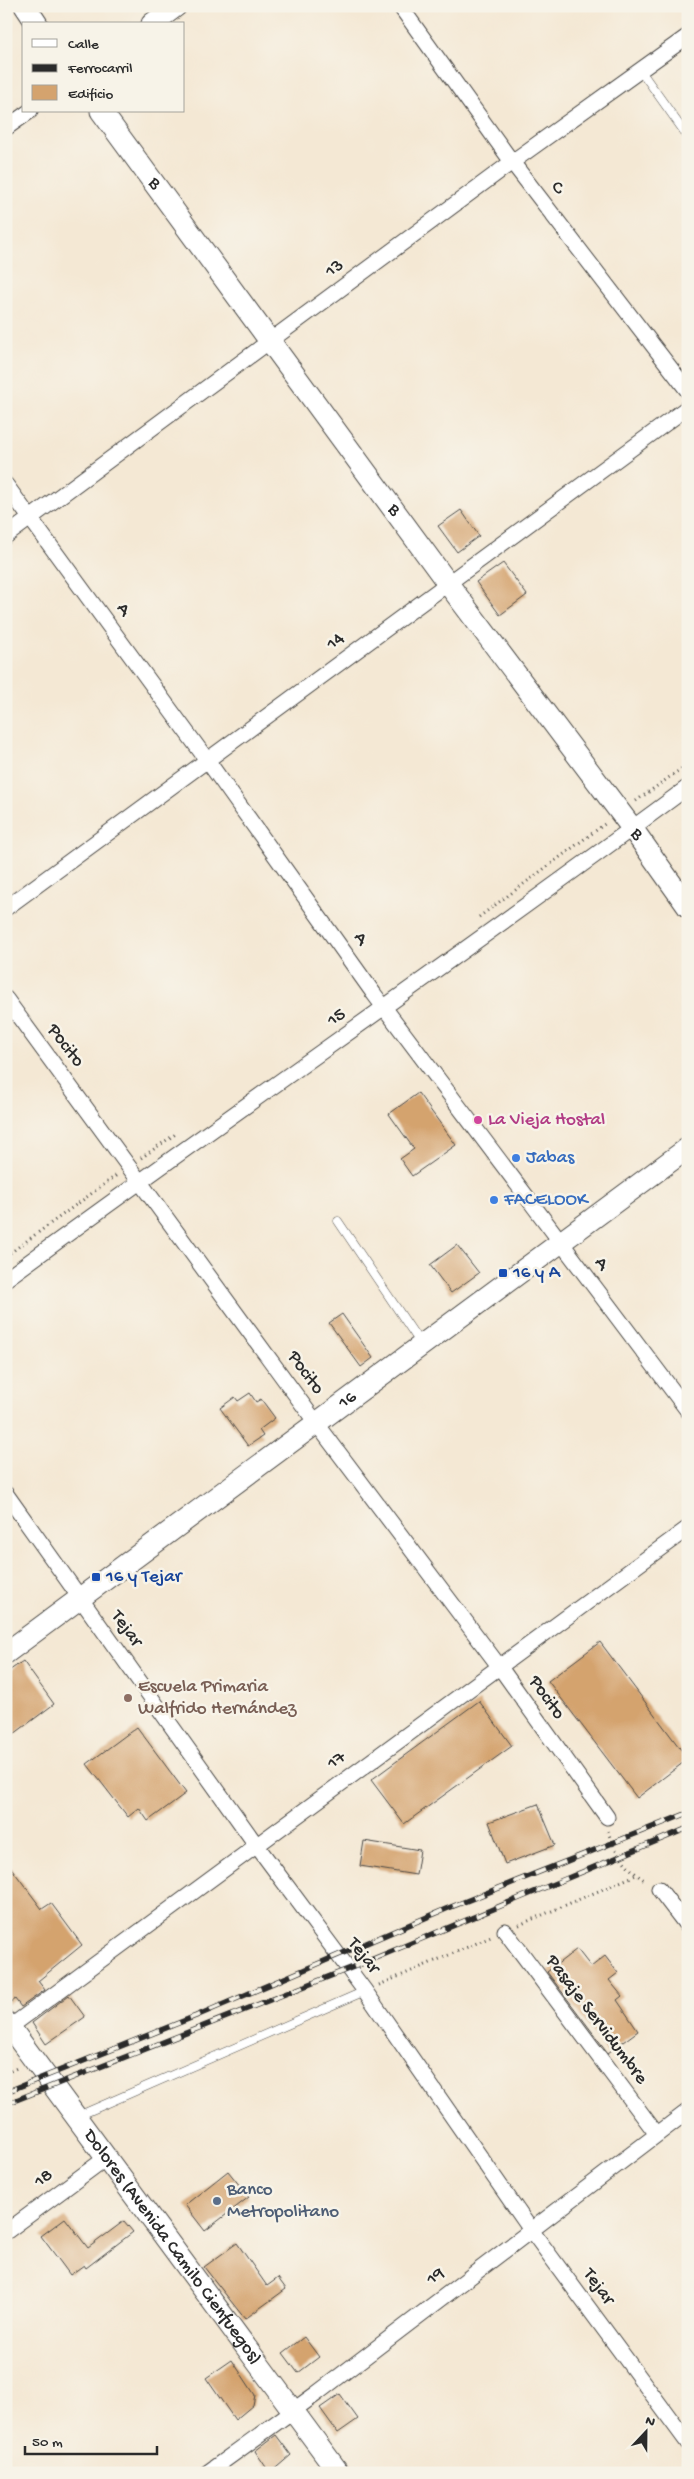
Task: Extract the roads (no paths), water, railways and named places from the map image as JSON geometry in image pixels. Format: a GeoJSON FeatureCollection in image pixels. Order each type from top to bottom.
{"type":"FeatureCollection","features":[{"type":"Feature","properties":{"kind":"street"},"geometry":{"type":"LineString","coordinates":[[25,6],[36,22]]}},
{"type":"Feature","properties":{"kind":"street"},"geometry":{"type":"LineString","coordinates":[[155,22],[176,6]]}},
{"type":"Feature","properties":{"kind":"street","name":"C"},"geometry":{"type":"LineString","coordinates":[[400,6],[512,162],[688,391]]}},
{"type":"Feature","properties":{"kind":"street","name":"13"},"geometry":{"type":"LineString","coordinates":[[6,536],[512,162],[688,36]]}},
{"type":"Feature","properties":{"kind":"street"},"geometry":{"type":"LineString","coordinates":[[6,128],[29,112]]}},
{"type":"Feature","properties":{"kind":"street","name":"B"},"geometry":{"type":"LineString","coordinates":[[102,112],[449,585],[626,820],[688,907]]}},
{"type":"Feature","properties":{"kind":"street","name":"14"},"geometry":{"type":"LineString","coordinates":[[6,908],[449,585],[688,407]]}},
{"type":"Feature","properties":{"kind":"street","name":"A"},"geometry":{"type":"LineString","coordinates":[[6,485],[386,1008],[688,1411]]}},
{"type":"Feature","properties":{"kind":"street","name":"15"},"geometry":{"type":"LineString","coordinates":[[6,1279],[140,1180],[386,1008],[626,820],[688,787]]}},
{"type":"Feature","properties":{"kind":"street","name":"Pocito"},"geometry":{"type":"LineString","coordinates":[[6,999],[317,1424],[499,1666],[606,1817]]}},
{"type":"Feature","properties":{"kind":"street","name":"16"},"geometry":{"type":"LineString","coordinates":[[6,1653],[317,1424],[559,1241],[688,1148]]}},
{"type":"Feature","properties":{"kind":"street","name":"Tejar"},"geometry":{"type":"LineString","coordinates":[[6,1494],[256,1846],[365,1991],[532,2230],[688,2443]]}},
{"type":"Feature","properties":{"kind":"street","name":"17"},"geometry":{"type":"LineString","coordinates":[[8,2025],[256,1846],[688,1528]]}},
{"type":"Feature","properties":{"kind":"street"},"geometry":{"type":"LineString","coordinates":[[659,1888],[688,1927]]}},
{"type":"Feature","properties":{"kind":"street","name":"Pasaje Servidumbre"},"geometry":{"type":"LineString","coordinates":[[505,1931],[656,2134]]}},
{"type":"Feature","properties":{"kind":"street","name":"Dolores (Avenida Camilo Cienfuegos)"},"geometry":{"type":"LineString","coordinates":[[8,2025],[339,2473]]}},
{"type":"Feature","properties":{"kind":"street","name":"19"},"geometry":{"type":"LineString","coordinates":[[208,2473],[688,2111]]}},
{"type":"Feature","properties":{"kind":"street","name":"18"},"geometry":{"type":"LineString","coordinates":[[6,2232],[106,2158]]}},
{"type":"Feature","properties":{"kind":"lane"},"geometry":{"type":"LineString","coordinates":[[641,70],[688,137]]}},
{"type":"Feature","properties":{"kind":"lane"},"geometry":{"type":"LineString","coordinates":[[338,1222],[422,1345]]}},
{"type":"Feature","properties":{"kind":"lane"},"geometry":{"type":"LineString","coordinates":[[76,2117],[365,1991]]}},
{"type":"Feature","properties":{"kind":"railway"},"geometry":{"type":"LineString","coordinates":[[6,2092],[196,2016],[446,1909],[688,1813]]}},
{"type":"Feature","properties":{"kind":"railway"},"geometry":{"type":"LineString","coordinates":[[6,2104],[361,1964],[688,1828]]}},
{"type":"Feature","properties":{"kind":"place","name":"La Vieja Hostal"},"geometry":{"type":"Point","coordinates":[478,1120]}},
{"type":"Feature","properties":{"kind":"place","name":"Jabas"},"geometry":{"type":"Point","coordinates":[516,1158]}},
{"type":"Feature","properties":{"kind":"place","name":"FACELOOK"},"geometry":{"type":"Point","coordinates":[494,1200]}},
{"type":"Feature","properties":{"kind":"place","name":"16 y A"},"geometry":{"type":"Point","coordinates":[503,1273]}},
{"type":"Feature","properties":{"kind":"place","name":"16 y Tejar"},"geometry":{"type":"Point","coordinates":[96,1577]}},
{"type":"Feature","properties":{"kind":"place","name":"Escuela Primaria Walfrido Hernández"},"geometry":{"type":"Point","coordinates":[128,1698]}},
{"type":"Feature","properties":{"kind":"place","name":"Banco Metropolitano"},"geometry":{"type":"Point","coordinates":[217,2201]}}]}
